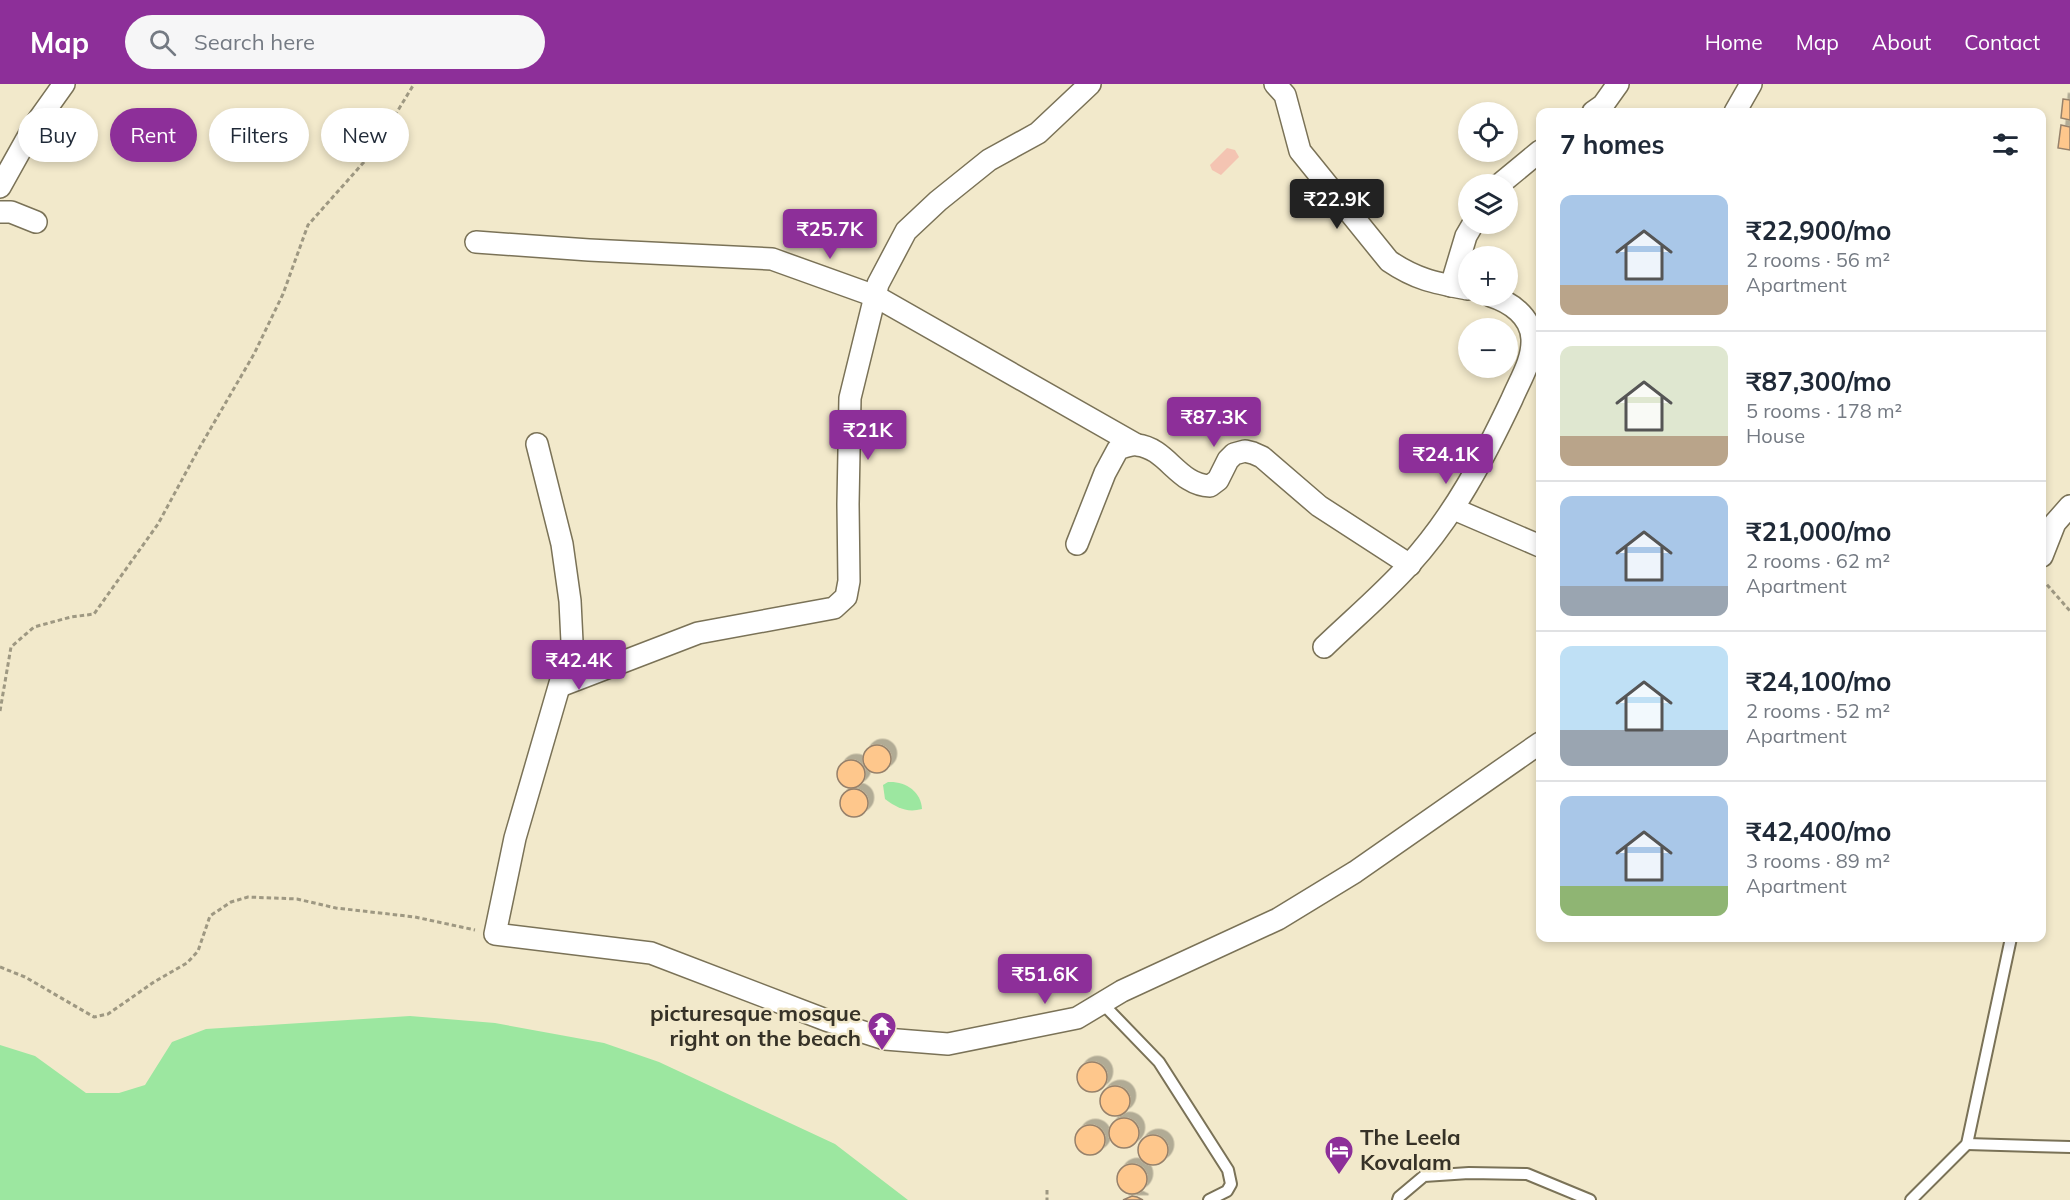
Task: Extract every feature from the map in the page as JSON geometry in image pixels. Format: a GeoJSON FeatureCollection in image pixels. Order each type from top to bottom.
{"type":"FeatureCollection","features":[{"type":"Feature","properties":{"kind":"street"},"geometry":{"type":"LineString","coordinates":[[0,187],[34,126],[64,84]]}},
{"type":"Feature","properties":{"kind":"street"},"geometry":{"type":"LineString","coordinates":[[560,686],[698,633],[834,608],[846,597],[850,558],[848,504],[850,398],[878,284],[906,231],[938,201],[989,160],[1038,133],[1090,84]]}},
{"type":"Feature","properties":{"kind":"street"},"geometry":{"type":"LineString","coordinates":[[1275,84],[1285,95],[1300,152],[1389,261],[1408,274],[1428,281],[1458,287]]}},
{"type":"Feature","properties":{"kind":"street"},"geometry":{"type":"LineString","coordinates":[[1599,108],[1618,84]]}},
{"type":"Feature","properties":{"kind":"street"},"geometry":{"type":"LineString","coordinates":[[1737,108],[1751,84]]}},
{"type":"Feature","properties":{"kind":"street"},"geometry":{"type":"LineString","coordinates":[[1512,174],[1536,153]]}},
{"type":"Feature","properties":{"kind":"street"},"geometry":{"type":"LineString","coordinates":[[0,212],[11,212],[36,222]]}},
{"type":"Feature","properties":{"kind":"street"},"geometry":{"type":"LineString","coordinates":[[476,242],[772,259],[875,296],[1135,444],[1152,449],[1185,478],[1202,486],[1210,486],[1218,480],[1228,460],[1234,454],[1245,451],[1262,457],[1319,506],[1410,565]]}},
{"type":"Feature","properties":{"kind":"street"},"geometry":{"type":"LineString","coordinates":[[1324,647],[1410,565],[1454,509],[1494,439],[1529,360],[1535,330],[1512,306]]}},
{"type":"Feature","properties":{"kind":"street"},"geometry":{"type":"LineString","coordinates":[[537,444],[562,544],[570,602],[572,642],[515,838],[495,934],[651,953],[825,1020],[885,1039],[948,1044],[1077,1018],[1122,991],[1278,919],[1355,872],[1536,746]]}},
{"type":"Feature","properties":{"kind":"street"},"geometry":{"type":"LineString","coordinates":[[1077,544],[1105,473],[1118,449],[1135,444]]}},
{"type":"Feature","properties":{"kind":"street"},"geometry":{"type":"LineString","coordinates":[[2046,546],[2055,523],[2070,506]]}},
{"type":"Feature","properties":{"kind":"street"},"geometry":{"type":"LineString","coordinates":[[1454,509],[1536,544]]}},
{"type":"Feature","properties":{"kind":"lane"},"geometry":{"type":"LineString","coordinates":[[1911,1200],[1967,1144],[2010,942]]}},
{"type":"Feature","properties":{"kind":"lane"},"geometry":{"type":"LineString","coordinates":[[1102,1003],[1159,1062],[1228,1170],[1232,1184],[1227,1191],[1209,1200]]}},
{"type":"Feature","properties":{"kind":"lane"},"geometry":{"type":"LineString","coordinates":[[1967,1144],[2070,1147]]}},
{"type":"Feature","properties":{"kind":"lane"},"geometry":{"type":"LineString","coordinates":[[1398,1200],[1424,1176],[1469,1173],[1527,1174],[1590,1200]]}},
{"type":"Feature","properties":{"kind":"path"},"geometry":{"type":"LineString","coordinates":[[0,711],[11,646],[34,627],[94,614],[158,524],[254,354],[283,294],[308,225],[372,153],[414,84]]}},
{"type":"Feature","properties":{"kind":"path"},"geometry":{"type":"LineString","coordinates":[[2046,584],[2070,611]]}},
{"type":"Feature","properties":{"kind":"path"},"geometry":{"type":"LineString","coordinates":[[0,967],[25,977],[94,1017],[108,1014],[154,982],[187,963],[198,951],[210,916],[231,902],[248,897],[297,899],[336,908],[415,917],[495,934]]}},
{"type":"Feature","properties":{"kind":"path"},"geometry":{"type":"LineString","coordinates":[[1047,1190],[1047,1200]]}},
{"type":"Feature","properties":{"kind":"shaded area"},"geometry":{"type":"Polygon","coordinates":[[[1227,148],[1235,150],[1239,157],[1221,175],[1212,170],[1210,165],[1227,148]]]}},
{"type":"Feature","properties":{"kind":"shaded area"},"geometry":{"type":"Polygon","coordinates":[[[888,782],[900,783],[911,788],[919,797],[922,809],[902,809],[885,799],[883,785],[888,782]]]}},
{"type":"Feature","properties":{"kind":"shaded area"},"geometry":{"type":"Polygon","coordinates":[[[410,1016],[495,1023],[604,1043],[659,1062],[835,1144],[908,1200],[0,1200],[0,1045],[35,1056],[86,1093],[119,1093],[145,1085],[172,1042],[206,1029],[410,1016]]]}},
{"type":"Feature","properties":{"kind":"building"},"geometry":{"type":"Polygon","coordinates":[[[2063,99],[2070,100],[2070,120],[2061,118],[2063,99]]]}},
{"type":"Feature","properties":{"kind":"building"},"geometry":{"type":"Polygon","coordinates":[[[2061,125],[2070,127],[2070,150],[2058,148],[2061,125]]]}},
{"type":"Feature","properties":{"kind":"building"},"geometry":{"type":"Polygon","coordinates":[[[877,745],[887,749],[891,759],[887,769],[877,773],[867,769],[863,759],[867,749],[877,745]]]}},
{"type":"Feature","properties":{"kind":"building"},"geometry":{"type":"Polygon","coordinates":[[[851,760],[861,764],[865,774],[861,784],[851,788],[841,784],[837,774],[841,764],[851,760]]]}},
{"type":"Feature","properties":{"kind":"building"},"geometry":{"type":"Polygon","coordinates":[[[854,789],[864,793],[868,803],[864,813],[854,817],[844,813],[840,803],[844,793],[854,789]]]}},
{"type":"Feature","properties":{"kind":"building"},"geometry":{"type":"Polygon","coordinates":[[[1092,1062],[1103,1066],[1107,1077],[1103,1088],[1092,1092],[1081,1088],[1077,1077],[1081,1066],[1092,1062]]]}},
{"type":"Feature","properties":{"kind":"building"},"geometry":{"type":"Polygon","coordinates":[[[1115,1086],[1126,1090],[1130,1101],[1126,1112],[1115,1116],[1104,1112],[1100,1101],[1104,1090],[1115,1086]]]}},
{"type":"Feature","properties":{"kind":"building"},"geometry":{"type":"Polygon","coordinates":[[[1124,1118],[1135,1122],[1139,1133],[1135,1144],[1124,1148],[1113,1144],[1109,1133],[1113,1122],[1124,1118]]]}},
{"type":"Feature","properties":{"kind":"building"},"geometry":{"type":"Polygon","coordinates":[[[1090,1125],[1101,1129],[1105,1140],[1101,1151],[1090,1155],[1079,1151],[1075,1140],[1079,1129],[1090,1125]]]}},
{"type":"Feature","properties":{"kind":"building"},"geometry":{"type":"Polygon","coordinates":[[[1153,1135],[1164,1139],[1168,1150],[1164,1161],[1153,1165],[1142,1161],[1138,1150],[1142,1139],[1153,1135]]]}},
{"type":"Feature","properties":{"kind":"building"},"geometry":{"type":"Polygon","coordinates":[[[1132,1164],[1143,1168],[1147,1179],[1143,1190],[1132,1194],[1121,1190],[1117,1179],[1121,1168],[1132,1164]]]}},
{"type":"Feature","properties":{"kind":"building"},"geometry":{"type":"Polygon","coordinates":[[[1132,1196],[1137,1197],[1143,1200],[1123,1200],[1132,1196]]]}},
{"type":"Feature","properties":{"kind":"place","name":"picturesque mosque right on the beach"},"geometry":{"type":"Point","coordinates":[882,1052]}},
{"type":"Feature","properties":{"kind":"place","name":"The Leela Kovalam"},"geometry":{"type":"Point","coordinates":[1339,1176]}}]}
